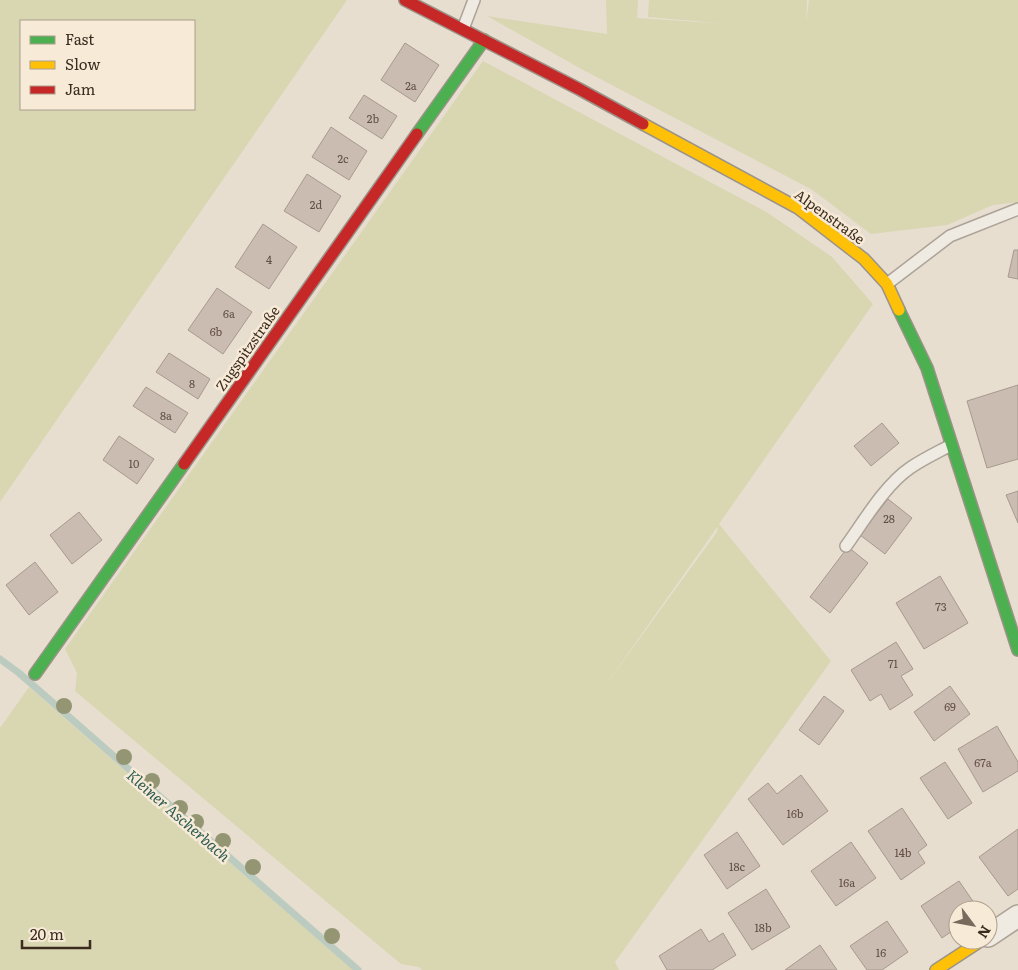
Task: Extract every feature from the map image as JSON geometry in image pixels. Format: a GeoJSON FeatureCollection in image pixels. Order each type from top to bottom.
{"type":"FeatureCollection","features":[{"type":"Feature","properties":{"kind":"street","name":"Alpenstraße"},"geometry":{"type":"LineString","coordinates":[[405,0],[484,40],[798,208],[864,259],[887,284],[927,368],[1009,607],[1018,650]]}},
{"type":"Feature","properties":{"kind":"street","name":"Zugspitzstraße"},"geometry":{"type":"LineString","coordinates":[[35,674],[484,40]]}},
{"type":"Feature","properties":{"kind":"street"},"geometry":{"type":"LineString","coordinates":[[998,929],[1018,916]]}},
{"type":"Feature","properties":{"kind":"street"},"geometry":{"type":"LineString","coordinates":[[936,970],[967,950]]}},
{"type":"Feature","properties":{"kind":"lane"},"geometry":{"type":"LineString","coordinates":[[463,29],[474,0]]}},
{"type":"Feature","properties":{"kind":"lane"},"geometry":{"type":"LineString","coordinates":[[887,284],[950,236],[1018,209]]}},
{"type":"Feature","properties":{"kind":"lane"},"geometry":{"type":"LineString","coordinates":[[846,546],[889,487],[910,468],[952,444]]}},
{"type":"Feature","properties":{"kind":"shaded area"},"geometry":{"type":"Polygon","coordinates":[[[0,0],[347,0],[0,502],[0,0]]]}},
{"type":"Feature","properties":{"kind":"shaded area"},"geometry":{"type":"Polygon","coordinates":[[[606,0],[638,0],[637,18],[728,24],[648,17],[649,0],[807,0],[806,23],[809,0],[1018,0],[1018,202],[993,205],[947,225],[871,234],[811,189],[585,71],[487,16],[607,34],[606,0]]]}},
{"type":"Feature","properties":{"kind":"shaded area"},"geometry":{"type":"Polygon","coordinates":[[[483,61],[768,213],[832,257],[873,304],[719,524],[831,661],[615,962],[619,970],[422,970],[419,967],[401,964],[75,691],[77,673],[65,649],[483,61]],[[718,526],[600,693],[717,532],[718,526]]]}},
{"type":"Feature","properties":{"kind":"shaded area"},"geometry":{"type":"Polygon","coordinates":[[[29,687],[353,970],[0,970],[0,728],[29,687]]]}},
{"type":"Feature","properties":{"kind":"building"},"geometry":{"type":"Polygon","coordinates":[[[405,43],[439,65],[415,102],[381,80],[405,43]]]}},
{"type":"Feature","properties":{"kind":"building"},"geometry":{"type":"Polygon","coordinates":[[[364,95],[397,116],[382,139],[349,118],[364,95]]]}},
{"type":"Feature","properties":{"kind":"building"},"geometry":{"type":"Polygon","coordinates":[[[331,127],[367,151],[349,180],[312,157],[331,127]]]}},
{"type":"Feature","properties":{"kind":"building"},"geometry":{"type":"Polygon","coordinates":[[[307,174],[341,196],[319,232],[284,211],[307,174]]]}},
{"type":"Feature","properties":{"kind":"building"},"geometry":{"type":"Polygon","coordinates":[[[263,224],[297,247],[269,289],[235,267],[263,224]]]}},
{"type":"Feature","properties":{"kind":"building"},"geometry":{"type":"Polygon","coordinates":[[[1014,250],[1018,250],[1018,279],[1008,277],[1014,250]]]}},
{"type":"Feature","properties":{"kind":"building"},"geometry":{"type":"Polygon","coordinates":[[[217,288],[252,312],[223,354],[188,330],[217,288]]]}},
{"type":"Feature","properties":{"kind":"building"},"geometry":{"type":"Polygon","coordinates":[[[169,353],[210,379],[198,399],[156,372],[169,353]]]}},
{"type":"Feature","properties":{"kind":"building"},"geometry":{"type":"Polygon","coordinates":[[[1018,385],[1018,459],[987,468],[967,401],[1018,385]]]}},
{"type":"Feature","properties":{"kind":"building"},"geometry":{"type":"Polygon","coordinates":[[[146,387],[188,413],[175,433],[133,406],[146,387]]]}},
{"type":"Feature","properties":{"kind":"building"},"geometry":{"type":"Polygon","coordinates":[[[882,423],[899,443],[871,466],[854,446],[882,423]]]}},
{"type":"Feature","properties":{"kind":"building"},"geometry":{"type":"Polygon","coordinates":[[[119,436],[154,459],[137,484],[103,460],[119,436]]]}},
{"type":"Feature","properties":{"kind":"building"},"geometry":{"type":"Polygon","coordinates":[[[1018,491],[1018,523],[1006,495],[1018,491]]]}},
{"type":"Feature","properties":{"kind":"building"},"geometry":{"type":"Polygon","coordinates":[[[888,499],[912,518],[885,554],[860,535],[888,499]]]}},
{"type":"Feature","properties":{"kind":"building"},"geometry":{"type":"Polygon","coordinates":[[[79,512],[102,540],[72,564],[50,535],[79,512]]]}},
{"type":"Feature","properties":{"kind":"building"},"geometry":{"type":"Polygon","coordinates":[[[848,547],[868,563],[830,613],[810,597],[848,547]]]}},
{"type":"Feature","properties":{"kind":"building"},"geometry":{"type":"Polygon","coordinates":[[[35,562],[58,592],[29,615],[6,585],[35,562]]]}},
{"type":"Feature","properties":{"kind":"building"},"geometry":{"type":"Polygon","coordinates":[[[940,576],[968,623],[924,649],[896,603],[940,576]]]}},
{"type":"Feature","properties":{"kind":"building"},"geometry":{"type":"Polygon","coordinates":[[[896,642],[913,669],[901,676],[913,695],[890,710],[881,694],[870,701],[851,670],[896,642]]]}},
{"type":"Feature","properties":{"kind":"building"},"geometry":{"type":"Polygon","coordinates":[[[950,686],[970,714],[934,741],[914,712],[950,686]]]}},
{"type":"Feature","properties":{"kind":"building"},"geometry":{"type":"Polygon","coordinates":[[[824,696],[844,711],[819,745],[799,730],[824,696]]]}},
{"type":"Feature","properties":{"kind":"building"},"geometry":{"type":"Polygon","coordinates":[[[997,726],[1018,762],[1018,771],[983,792],[958,749],[997,726]]]}},
{"type":"Feature","properties":{"kind":"building"},"geometry":{"type":"Polygon","coordinates":[[[945,762],[972,803],[948,819],[920,778],[945,762]]]}},
{"type":"Feature","properties":{"kind":"building"},"geometry":{"type":"Polygon","coordinates":[[[801,775],[828,811],[783,845],[748,799],[768,783],[777,794],[801,775]]]}},
{"type":"Feature","properties":{"kind":"building"},"geometry":{"type":"Polygon","coordinates":[[[902,808],[927,845],[918,852],[925,863],[901,880],[868,831],[902,808]]]}},
{"type":"Feature","properties":{"kind":"building"},"geometry":{"type":"Polygon","coordinates":[[[1018,829],[1018,889],[1008,896],[979,857],[1018,829]]]}},
{"type":"Feature","properties":{"kind":"building"},"geometry":{"type":"Polygon","coordinates":[[[737,832],[760,866],[727,889],[704,855],[737,832]]]}},
{"type":"Feature","properties":{"kind":"building"},"geometry":{"type":"Polygon","coordinates":[[[851,842],[876,878],[836,906],[811,871],[851,842]]]}},
{"type":"Feature","properties":{"kind":"building"},"geometry":{"type":"Polygon","coordinates":[[[959,881],[972,900],[948,900],[948,934],[942,938],[921,906],[959,881]]]}},
{"type":"Feature","properties":{"kind":"building"},"geometry":{"type":"Polygon","coordinates":[[[766,889],[790,927],[752,950],[728,913],[766,889]]]}},
{"type":"Feature","properties":{"kind":"building"},"geometry":{"type":"Polygon","coordinates":[[[887,921],[908,952],[882,970],[867,970],[850,946],[887,921]]]}},
{"type":"Feature","properties":{"kind":"building"},"geometry":{"type":"Polygon","coordinates":[[[701,929],[709,942],[723,933],[736,955],[712,970],[667,970],[659,956],[701,929]]]}},
{"type":"Feature","properties":{"kind":"building"},"geometry":{"type":"Polygon","coordinates":[[[820,945],[837,970],[785,970],[820,945]]]}},
{"type":"Feature","properties":{"kind":"waterway","name":"Kleiner Ascherbach"},"geometry":{"type":"LineString","coordinates":[[0,659],[19,673],[358,970]]}},
{"type":"Feature","properties":{"kind":"traffic: fast"},"geometry":{"type":"LineString","coordinates":[[417,134],[484,40]]}},
{"type":"Feature","properties":{"kind":"traffic: fast"},"geometry":{"type":"LineString","coordinates":[[899,310],[927,368],[1018,650]]}},
{"type":"Feature","properties":{"kind":"traffic: fast"},"geometry":{"type":"LineString","coordinates":[[35,674],[184,464]]}},
{"type":"Feature","properties":{"kind":"traffic: slow"},"geometry":{"type":"LineString","coordinates":[[643,124],[798,208],[864,259],[887,284],[899,310]]}},
{"type":"Feature","properties":{"kind":"traffic: slow"},"geometry":{"type":"LineString","coordinates":[[936,970],[967,950]]}},
{"type":"Feature","properties":{"kind":"traffic: jam"},"geometry":{"type":"LineString","coordinates":[[405,0],[643,124]]}},
{"type":"Feature","properties":{"kind":"traffic: jam"},"geometry":{"type":"LineString","coordinates":[[184,464],[417,134]]}}]}
